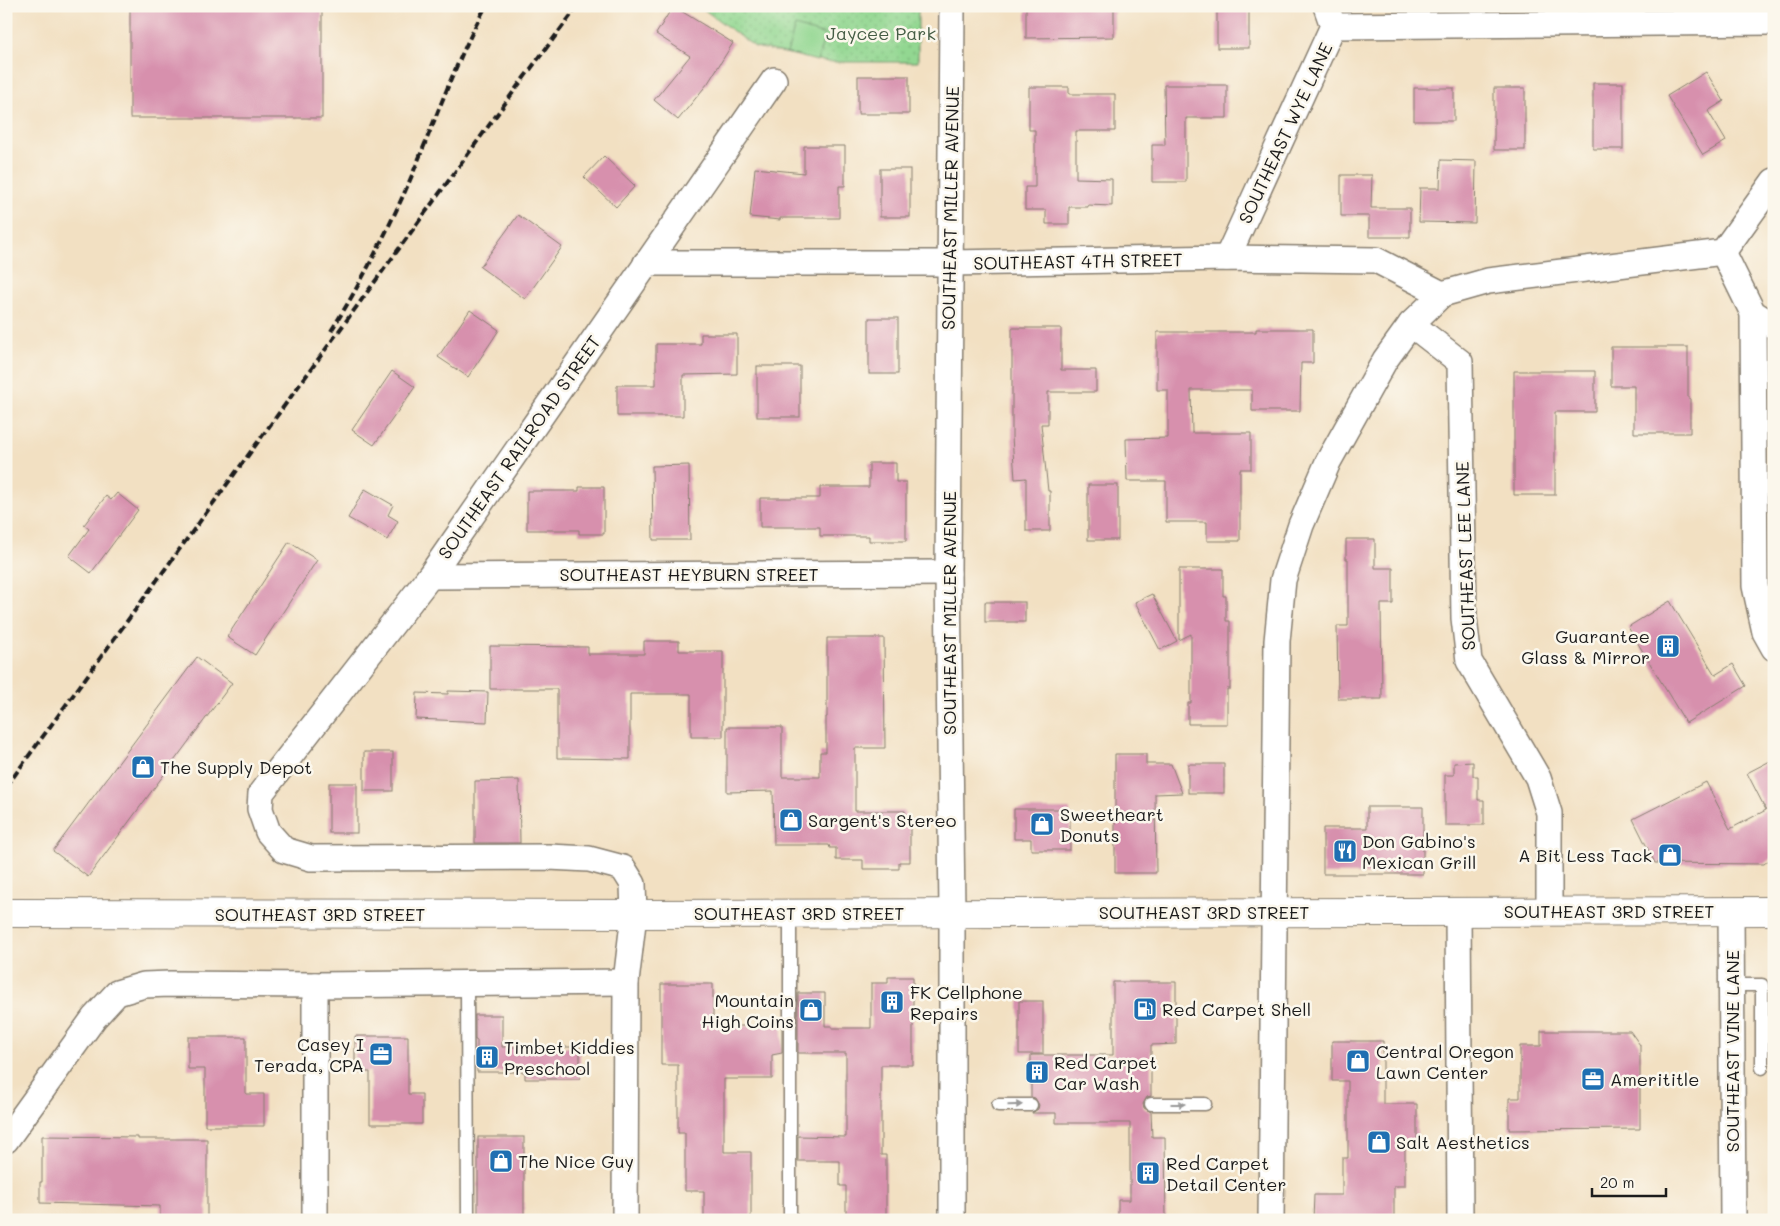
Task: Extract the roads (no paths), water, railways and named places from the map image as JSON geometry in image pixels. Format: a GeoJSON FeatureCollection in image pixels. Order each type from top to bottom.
{"type":"FeatureCollection","features":[{"type":"Feature","properties":{"kind":"main road","name":"SOUTHEAST 3RD STREET"},"geometry":{"type":"LineString","coordinates":[[6,913],[634,914],[1774,911]]}},
{"type":"Feature","properties":{"kind":"street","name":"SOUTHEAST MILLER AVENUE"},"geometry":{"type":"LineString","coordinates":[[952,6],[948,573],[952,912],[952,1220]]}},
{"type":"Feature","properties":{"kind":"street"},"geometry":{"type":"LineString","coordinates":[[1330,16],[1774,22]]}},
{"type":"Feature","properties":{"kind":"street","name":"SOUTHEAST WYE LANE"},"geometry":{"type":"LineString","coordinates":[[1227,258],[1330,16]]}},
{"type":"Feature","properties":{"kind":"street","name":"SOUTHEAST RAILROAD STREET"},"geometry":{"type":"LineString","coordinates":[[634,914],[632,884],[623,868],[589,859],[549,857],[311,858],[284,850],[268,832],[260,809],[261,793],[430,576],[774,80]]}},
{"type":"Feature","properties":{"kind":"street"},"geometry":{"type":"LineString","coordinates":[[1271,1220],[1277,641],[1283,580],[1301,525],[1328,462],[1385,360],[1411,324],[1442,294],[1488,281],[1723,252],[1774,181]]}},
{"type":"Feature","properties":{"kind":"street"},"geometry":{"type":"LineString","coordinates":[[1723,252],[1753,313],[1755,586],[1765,632],[1774,648]]}},
{"type":"Feature","properties":{"kind":"street","name":"SOUTHEAST 4TH STREET"},"geometry":{"type":"LineString","coordinates":[[646,263],[949,263],[1227,258],[1376,260],[1442,294]]}},
{"type":"Feature","properties":{"kind":"street"},"geometry":{"type":"LineString","coordinates":[[1753,313],[1774,326]]}},
{"type":"Feature","properties":{"kind":"street","name":"SOUTHEAST LEE LANE"},"geometry":{"type":"LineString","coordinates":[[1411,324],[1460,362],[1464,618],[1469,661],[1538,778],[1549,813],[1549,912]]}},
{"type":"Feature","properties":{"kind":"street","name":"SOUTHEAST HEYBURN STREET"},"geometry":{"type":"LineString","coordinates":[[430,576],[948,573]]}},
{"type":"Feature","properties":{"kind":"street"},"geometry":{"type":"LineString","coordinates":[[1458,911],[1460,1220]]}},
{"type":"Feature","properties":{"kind":"street","name":"SOUTHEAST VINE LANE"},"geometry":{"type":"LineString","coordinates":[[1731,911],[1733,1220]]}},
{"type":"Feature","properties":{"kind":"street"},"geometry":{"type":"LineString","coordinates":[[625,1220],[626,982],[634,914]]}},
{"type":"Feature","properties":{"kind":"street"},"geometry":{"type":"LineString","coordinates":[[6,1140],[94,1018],[117,992],[144,985],[626,982]]}},
{"type":"Feature","properties":{"kind":"street"},"geometry":{"type":"LineString","coordinates":[[315,1220],[316,985]]}},
{"type":"Feature","properties":{"kind":"lane"},"geometry":{"type":"LineString","coordinates":[[790,913],[790,1220]]}},
{"type":"Feature","properties":{"kind":"lane"},"geometry":{"type":"LineString","coordinates":[[467,984],[468,1220]]}},
{"type":"Feature","properties":{"kind":"lane"},"geometry":{"type":"LineString","coordinates":[[1731,984],[1762,984],[1762,1068]]}},
{"type":"Feature","properties":{"kind":"lane"},"geometry":{"type":"LineString","coordinates":[[1151,1104],[1205,1104]]}},
{"type":"Feature","properties":{"kind":"lane"},"geometry":{"type":"LineString","coordinates":[[998,1105],[1031,1105]]}},
{"type":"Feature","properties":{"kind":"railway"},"geometry":{"type":"LineString","coordinates":[[331,331],[362,278],[390,224],[454,73],[486,6]]}},
{"type":"Feature","properties":{"kind":"railway"},"geometry":{"type":"LineString","coordinates":[[6,787],[578,6]]}},
{"type":"Feature","properties":{"kind":"place","name":"Guarantee Glass & Mirror"},"geometry":{"type":"Point","coordinates":[1668,646]}},
{"type":"Feature","properties":{"kind":"place","name":"The Supply Depot"},"geometry":{"type":"Point","coordinates":[143,767]}},
{"type":"Feature","properties":{"kind":"place","name":"Sargent's Stereo"},"geometry":{"type":"Point","coordinates":[791,820]}},
{"type":"Feature","properties":{"kind":"place","name":"Sweetheart Donuts"},"geometry":{"type":"Point","coordinates":[1042,824]}},
{"type":"Feature","properties":{"kind":"place","name":"Don Gabino's Mexican Grill"},"geometry":{"type":"Point","coordinates":[1345,851]}},
{"type":"Feature","properties":{"kind":"place","name":"A Bit Less Tack"},"geometry":{"type":"Point","coordinates":[1670,855]}},
{"type":"Feature","properties":{"kind":"place","name":"FK Cellphone Repairs"},"geometry":{"type":"Point","coordinates":[892,1002]}},
{"type":"Feature","properties":{"kind":"place","name":"Red Carpet Shell"},"geometry":{"type":"Point","coordinates":[1145,1009]}},
{"type":"Feature","properties":{"kind":"place","name":"Mountain High Coins"},"geometry":{"type":"Point","coordinates":[811,1010]}},
{"type":"Feature","properties":{"kind":"place","name":"Casey I Terada, CPA"},"geometry":{"type":"Point","coordinates":[381,1054]}},
{"type":"Feature","properties":{"kind":"place","name":"Timbet Kiddies Preschool"},"geometry":{"type":"Point","coordinates":[487,1057]}},
{"type":"Feature","properties":{"kind":"place","name":"Central Oregon Lawn Center"},"geometry":{"type":"Point","coordinates":[1358,1061]}},
{"type":"Feature","properties":{"kind":"place","name":"Red Carpet Car Wash"},"geometry":{"type":"Point","coordinates":[1037,1072]}},
{"type":"Feature","properties":{"kind":"place","name":"Amerititle"},"geometry":{"type":"Point","coordinates":[1593,1079]}},
{"type":"Feature","properties":{"kind":"place","name":"Salt Aesthetics"},"geometry":{"type":"Point","coordinates":[1379,1142]}},
{"type":"Feature","properties":{"kind":"place","name":"The Nice Guy"},"geometry":{"type":"Point","coordinates":[501,1161]}},
{"type":"Feature","properties":{"kind":"place","name":"Red Carpet Detail Center"},"geometry":{"type":"Point","coordinates":[1148,1173]}},
{"type":"Feature","properties":{"kind":"park label","name":"Jaycee Park"},"geometry":{"type":"Point","coordinates":[881,33]}}]}
